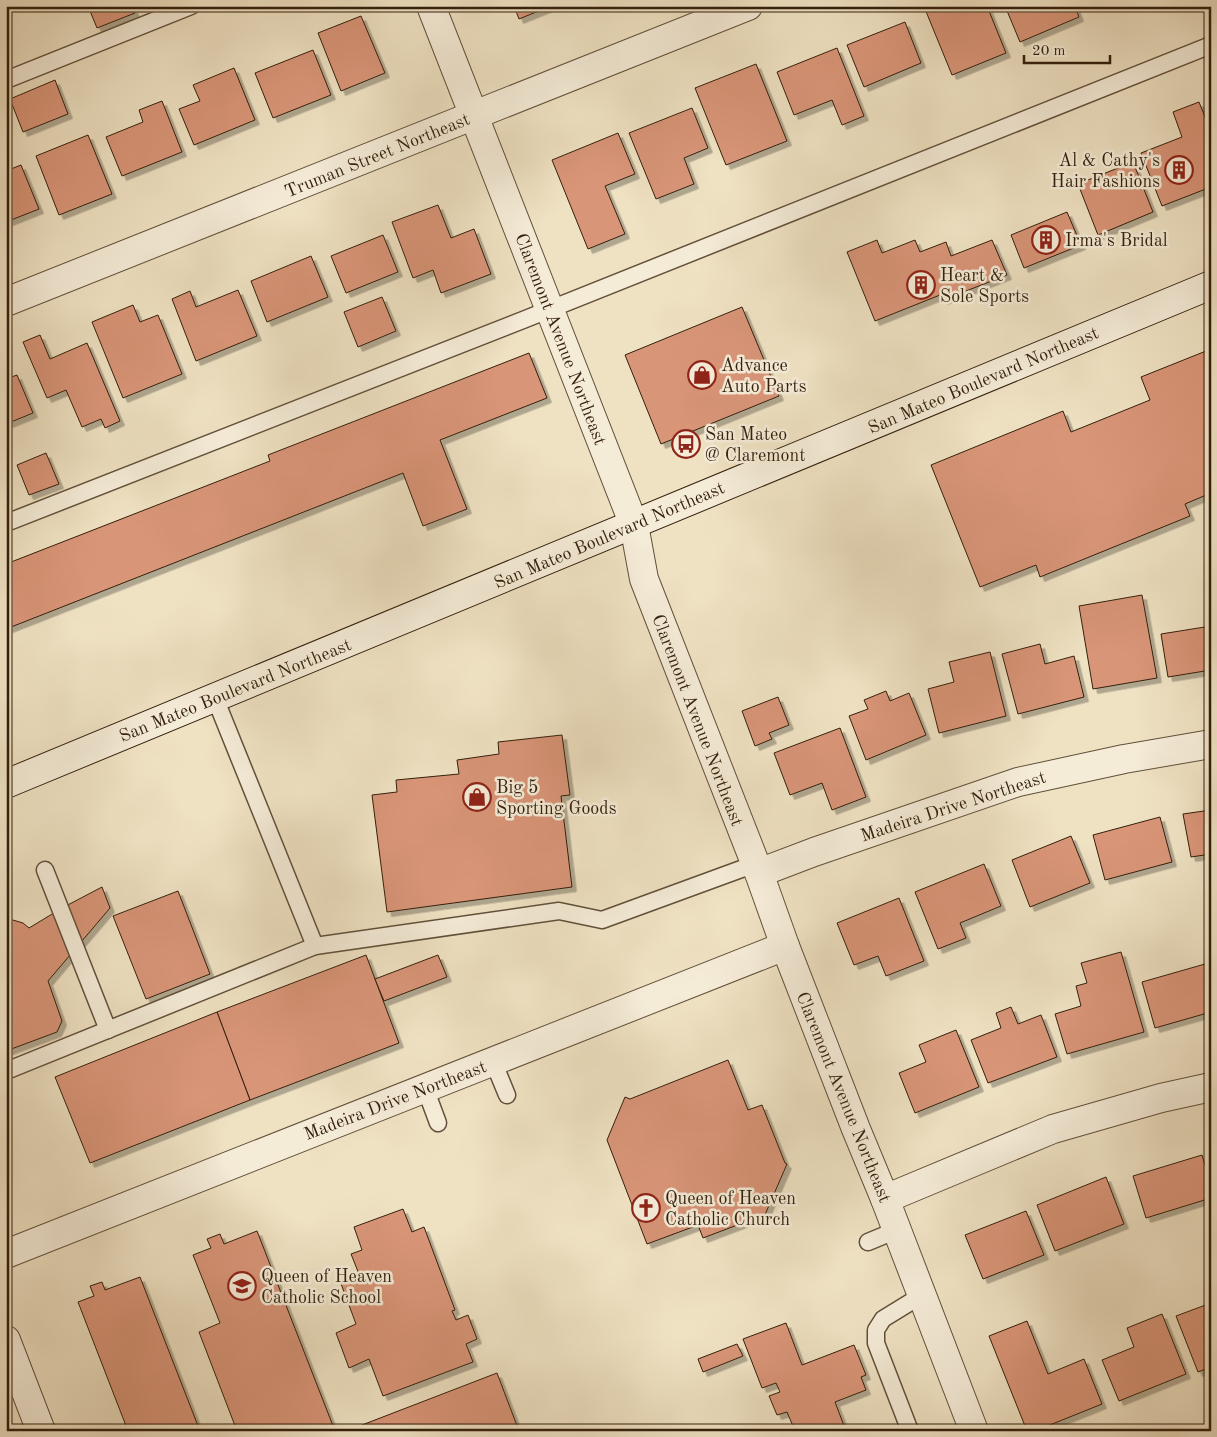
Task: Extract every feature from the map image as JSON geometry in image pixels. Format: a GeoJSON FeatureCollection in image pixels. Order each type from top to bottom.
{"type":"FeatureCollection","features":[{"type":"Feature","properties":{"kind":"street","name":"Claremont Avenue Northeast"},"geometry":{"type":"LineString","coordinates":[[431,6],[634,524],[644,579],[974,1431]]}},
{"type":"Feature","properties":{"kind":"street","name":"Truman Street Northeast"},"geometry":{"type":"LineString","coordinates":[[6,302],[748,6]]}},
{"type":"Feature","properties":{"kind":"street","name":"San Mateo Boulevard Northeast"},"geometry":{"type":"LineString","coordinates":[[6,784],[1211,285]]}},
{"type":"Feature","properties":{"kind":"street","name":"Madeira Drive Northeast"},"geometry":{"type":"LineString","coordinates":[[757,869],[814,852],[1018,782],[1124,759],[1211,744]]}},
{"type":"Feature","properties":{"kind":"street","name":"Madeira Drive Northeast"},"geometry":{"type":"LineString","coordinates":[[6,1254],[785,946]]}},
{"type":"Feature","properties":{"kind":"street"},"geometry":{"type":"LineString","coordinates":[[885,1199],[1053,1129],[1161,1098],[1211,1087]]}},
{"type":"Feature","properties":{"kind":"street"},"geometry":{"type":"LineString","coordinates":[[6,1340],[41,1431]]}},
{"type":"Feature","properties":{"kind":"lane"},"geometry":{"type":"LineString","coordinates":[[6,80],[191,6]]}},
{"type":"Feature","properties":{"kind":"lane"},"geometry":{"type":"LineString","coordinates":[[6,523],[1211,45]]}},
{"type":"Feature","properties":{"kind":"lane"},"geometry":{"type":"LineString","coordinates":[[215,698],[315,946]]}},
{"type":"Feature","properties":{"kind":"lane"},"geometry":{"type":"LineString","coordinates":[[6,1071],[315,946],[559,911],[602,920],[757,869]]}},
{"type":"Feature","properties":{"kind":"lane"},"geometry":{"type":"LineString","coordinates":[[45,870],[108,1030]]}},
{"type":"Feature","properties":{"kind":"lane"},"geometry":{"type":"LineString","coordinates":[[493,1061],[507,1095]]}},
{"type":"Feature","properties":{"kind":"lane"},"geometry":{"type":"LineString","coordinates":[[425,1088],[438,1123]]}},
{"type":"Feature","properties":{"kind":"lane"},"geometry":{"type":"LineString","coordinates":[[868,1242],[897,1230]]}},
{"type":"Feature","properties":{"kind":"lane"},"geometry":{"type":"LineString","coordinates":[[910,1431],[876,1343],[876,1330],[883,1319],[922,1296]]}},
{"type":"Feature","properties":{"kind":"building"},"geometry":{"type":"Polygon","coordinates":[[[88,6],[132,6],[135,13],[97,28],[88,6]]]}},
{"type":"Feature","properties":{"kind":"building"},"geometry":{"type":"Polygon","coordinates":[[[514,6],[551,6],[519,19],[514,6]]]}},
{"type":"Feature","properties":{"kind":"building"},"geometry":{"type":"Polygon","coordinates":[[[932,6],[987,6],[1006,53],[952,75],[925,9],[932,6]]]}},
{"type":"Feature","properties":{"kind":"building"},"geometry":{"type":"Polygon","coordinates":[[[1005,6],[1075,6],[1079,17],[1020,42],[1005,6]]]}},
{"type":"Feature","properties":{"kind":"building"},"geometry":{"type":"Polygon","coordinates":[[[361,16],[385,73],[341,91],[318,33],[361,16]]]}},
{"type":"Feature","properties":{"kind":"building"},"geometry":{"type":"Polygon","coordinates":[[[905,22],[921,63],[864,87],[847,45],[905,22]]]}},
{"type":"Feature","properties":{"kind":"building"},"geometry":{"type":"Polygon","coordinates":[[[837,48],[864,116],[842,125],[832,100],[794,115],[777,72],[837,48]]]}},
{"type":"Feature","properties":{"kind":"building"},"geometry":{"type":"Polygon","coordinates":[[[313,50],[331,95],[273,118],[255,73],[313,50]]]}},
{"type":"Feature","properties":{"kind":"building"},"geometry":{"type":"Polygon","coordinates":[[[756,64],[787,141],[726,165],[695,88],[756,64]]]}},
{"type":"Feature","properties":{"kind":"building"},"geometry":{"type":"Polygon","coordinates":[[[234,68],[255,120],[194,145],[179,109],[200,101],[193,85],[234,68]]]}},
{"type":"Feature","properties":{"kind":"building"},"geometry":{"type":"Polygon","coordinates":[[[55,80],[68,114],[23,132],[10,99],[55,80]]]}},
{"type":"Feature","properties":{"kind":"building"},"geometry":{"type":"Polygon","coordinates":[[[162,101],[182,152],[122,176],[106,137],[143,122],[139,110],[162,101]]]}},
{"type":"Feature","properties":{"kind":"building","name":"Al & Cathy's Hair Fashions"},"geometry":{"type":"Polygon","coordinates":[[[1199,102],[1211,132],[1211,187],[1162,206],[1141,153],[1182,137],[1173,112],[1199,102]]]}},
{"type":"Feature","properties":{"kind":"building"},"geometry":{"type":"Polygon","coordinates":[[[692,108],[708,148],[684,158],[694,184],[656,199],[629,133],[692,108]]]}},
{"type":"Feature","properties":{"kind":"building"},"geometry":{"type":"Polygon","coordinates":[[[618,133],[635,174],[605,186],[625,234],[588,249],[552,160],[618,133]]]}},
{"type":"Feature","properties":{"kind":"building"},"geometry":{"type":"Polygon","coordinates":[[[88,135],[112,194],[59,215],[36,156],[88,135]]]}},
{"type":"Feature","properties":{"kind":"building"},"geometry":{"type":"Polygon","coordinates":[[[1133,162],[1153,212],[1098,235],[1078,184],[1133,162]]]}},
{"type":"Feature","properties":{"kind":"building"},"geometry":{"type":"Polygon","coordinates":[[[21,165],[39,209],[6,222],[6,171],[21,165]]]}},
{"type":"Feature","properties":{"kind":"building"},"geometry":{"type":"Polygon","coordinates":[[[438,205],[451,238],[474,229],[491,274],[441,293],[433,270],[413,278],[392,222],[438,205]]]}},
{"type":"Feature","properties":{"kind":"building","name":"Irma's Bridal"},"geometry":{"type":"Polygon","coordinates":[[[1067,212],[1081,245],[1024,268],[1011,235],[1067,212]]]}},
{"type":"Feature","properties":{"kind":"building"},"geometry":{"type":"Polygon","coordinates":[[[383,235],[398,272],[346,293],[331,256],[383,235]]]}},
{"type":"Feature","properties":{"kind":"building","name":"Heart & Sole Sports"},"geometry":{"type":"Polygon","coordinates":[[[877,240],[882,253],[915,240],[920,252],[946,242],[951,256],[992,240],[1007,275],[943,300],[940,295],[875,321],[847,252],[877,240]]]}},
{"type":"Feature","properties":{"kind":"building"},"geometry":{"type":"Polygon","coordinates":[[[311,256],[328,297],[267,322],[251,281],[311,256]]]}},
{"type":"Feature","properties":{"kind":"building"},"geometry":{"type":"Polygon","coordinates":[[[238,290],[257,336],[196,361],[172,299],[190,291],[196,307],[238,290]]]}},
{"type":"Feature","properties":{"kind":"building"},"geometry":{"type":"Polygon","coordinates":[[[382,297],[396,331],[358,347],[344,312],[382,297]]]}},
{"type":"Feature","properties":{"kind":"building"},"geometry":{"type":"Polygon","coordinates":[[[133,305],[140,322],[158,315],[182,374],[123,398],[92,322],[133,305]]]}},
{"type":"Feature","properties":{"kind":"building","name":"Advance Auto Parts"},"geometry":{"type":"Polygon","coordinates":[[[742,307],[779,396],[661,444],[625,355],[742,307]]]}},
{"type":"Feature","properties":{"kind":"building"},"geometry":{"type":"Polygon","coordinates":[[[40,335],[50,359],[87,343],[120,421],[105,428],[101,419],[82,427],[66,390],[47,398],[23,342],[40,335]]]}},
{"type":"Feature","properties":{"kind":"building"},"geometry":{"type":"Polygon","coordinates":[[[1211,349],[1211,493],[1185,504],[1190,516],[1040,577],[1036,565],[980,587],[931,465],[1063,411],[1071,432],[1150,400],[1141,377],[1211,349]]]}},
{"type":"Feature","properties":{"kind":"building"},"geometry":{"type":"Polygon","coordinates":[[[529,353],[547,398],[440,440],[467,509],[423,526],[403,473],[6,629],[6,564],[270,461],[268,455],[529,353]]]}},
{"type":"Feature","properties":{"kind":"building"},"geometry":{"type":"Polygon","coordinates":[[[17,375],[33,413],[6,424],[6,379],[17,375]]]}},
{"type":"Feature","properties":{"kind":"building"},"geometry":{"type":"Polygon","coordinates":[[[46,453],[59,484],[29,495],[17,465],[46,453]]]}},
{"type":"Feature","properties":{"kind":"building"},"geometry":{"type":"Polygon","coordinates":[[[1142,595],[1157,678],[1093,689],[1079,606],[1142,595]]]}},
{"type":"Feature","properties":{"kind":"building"},"geometry":{"type":"Polygon","coordinates":[[[1211,626],[1211,670],[1168,677],[1161,634],[1211,626]]]}},
{"type":"Feature","properties":{"kind":"building"},"geometry":{"type":"Polygon","coordinates":[[[1040,644],[1045,664],[1074,656],[1084,697],[1018,714],[1002,654],[1040,644]]]}},
{"type":"Feature","properties":{"kind":"building"},"geometry":{"type":"Polygon","coordinates":[[[990,652],[1006,716],[939,733],[928,689],[954,682],[949,662],[990,652]]]}},
{"type":"Feature","properties":{"kind":"building"},"geometry":{"type":"Polygon","coordinates":[[[886,691],[890,701],[909,693],[926,735],[866,760],[849,716],[868,709],[864,700],[886,691]]]}},
{"type":"Feature","properties":{"kind":"building"},"geometry":{"type":"Polygon","coordinates":[[[778,697],[789,725],[769,733],[772,739],[755,746],[742,711],[778,697]]]}},
{"type":"Feature","properties":{"kind":"building"},"geometry":{"type":"Polygon","coordinates":[[[840,728],[866,797],[832,810],[822,783],[790,795],[774,753],[840,728]]]}},
{"type":"Feature","properties":{"kind":"building"},"geometry":{"type":"Polygon","coordinates":[[[562,735],[570,795],[561,796],[572,887],[387,912],[372,795],[397,792],[396,780],[459,774],[457,760],[499,754],[498,742],[562,735]]]}},
{"type":"Feature","properties":{"kind":"building"},"geometry":{"type":"Polygon","coordinates":[[[1211,810],[1211,854],[1191,857],[1183,814],[1211,810]]]}},
{"type":"Feature","properties":{"kind":"building"},"geometry":{"type":"Polygon","coordinates":[[[1160,817],[1172,862],[1105,880],[1093,835],[1160,817]]]}},
{"type":"Feature","properties":{"kind":"building"},"geometry":{"type":"Polygon","coordinates":[[[1071,836],[1090,883],[1030,907],[1012,860],[1071,836]]]}},
{"type":"Feature","properties":{"kind":"building"},"geometry":{"type":"Polygon","coordinates":[[[984,864],[1001,906],[960,923],[966,938],[938,949],[915,892],[984,864]]]}},
{"type":"Feature","properties":{"kind":"building"},"geometry":{"type":"Polygon","coordinates":[[[102,887],[110,908],[48,981],[62,1021],[57,1032],[6,1051],[6,918],[23,923],[29,928],[102,887]]]}},
{"type":"Feature","properties":{"kind":"building"},"geometry":{"type":"Polygon","coordinates":[[[178,891],[210,974],[146,999],[113,916],[178,891]]]}},
{"type":"Feature","properties":{"kind":"building"},"geometry":{"type":"Polygon","coordinates":[[[899,898],[924,961],[886,976],[878,956],[854,965],[837,923],[899,898]]]}},
{"type":"Feature","properties":{"kind":"building"},"geometry":{"type":"Polygon","coordinates":[[[1121,952],[1144,1032],[1067,1054],[1055,1014],[1081,1006],[1076,986],[1087,983],[1081,963],[1121,952]]]}},
{"type":"Feature","properties":{"kind":"building"},"geometry":{"type":"Polygon","coordinates":[[[366,955],[399,1043],[250,1100],[217,1012],[366,955]]]}},
{"type":"Feature","properties":{"kind":"building"},"geometry":{"type":"Polygon","coordinates":[[[438,955],[447,977],[384,1001],[375,979],[438,955]]]}},
{"type":"Feature","properties":{"kind":"building"},"geometry":{"type":"Polygon","coordinates":[[[1205,964],[1211,983],[1211,1012],[1155,1028],[1142,982],[1205,964]]]}},
{"type":"Feature","properties":{"kind":"building"},"geometry":{"type":"Polygon","coordinates":[[[1011,1007],[1018,1024],[1041,1015],[1057,1057],[988,1083],[971,1040],[1001,1028],[996,1013],[1011,1007]]]}},
{"type":"Feature","properties":{"kind":"building"},"geometry":{"type":"Polygon","coordinates":[[[217,1012],[250,1100],[90,1163],[55,1077],[217,1012]]]}},
{"type":"Feature","properties":{"kind":"building"},"geometry":{"type":"Polygon","coordinates":[[[956,1030],[979,1087],[915,1113],[899,1073],[926,1062],[919,1045],[956,1030]]]}},
{"type":"Feature","properties":{"kind":"building"},"geometry":{"type":"Polygon","coordinates":[[[728,1060],[748,1110],[762,1105],[787,1164],[764,1217],[761,1216],[703,1238],[698,1225],[647,1244],[607,1140],[625,1097],[630,1099],[728,1060]]]}},
{"type":"Feature","properties":{"kind":"building"},"geometry":{"type":"Polygon","coordinates":[[[1202,1155],[1211,1185],[1211,1198],[1146,1218],[1133,1176],[1202,1155]]]}},
{"type":"Feature","properties":{"kind":"building"},"geometry":{"type":"Polygon","coordinates":[[[1106,1177],[1124,1224],[1055,1251],[1037,1205],[1106,1177]]]}},
{"type":"Feature","properties":{"kind":"building"},"geometry":{"type":"Polygon","coordinates":[[[403,1209],[412,1232],[424,1227],[455,1310],[452,1311],[456,1320],[468,1315],[477,1339],[466,1344],[473,1362],[383,1396],[369,1359],[349,1368],[336,1333],[356,1324],[340,1281],[359,1274],[351,1254],[362,1250],[354,1227],[403,1209]]]}},
{"type":"Feature","properties":{"kind":"building"},"geometry":{"type":"Polygon","coordinates":[[[1026,1211],[1044,1255],[983,1279],[965,1235],[1026,1211]]]}},
{"type":"Feature","properties":{"kind":"building"},"geometry":{"type":"Polygon","coordinates":[[[257,1231],[335,1431],[237,1431],[199,1332],[220,1323],[193,1255],[211,1248],[207,1239],[220,1234],[224,1244],[257,1231]]]}},
{"type":"Feature","properties":{"kind":"building"},"geometry":{"type":"Polygon","coordinates":[[[140,1277],[200,1431],[128,1431],[78,1302],[94,1296],[90,1286],[102,1282],[105,1290],[140,1277]]]}},
{"type":"Feature","properties":{"kind":"building"},"geometry":{"type":"Polygon","coordinates":[[[1211,1303],[1211,1367],[1198,1372],[1176,1316],[1211,1303]]]}},
{"type":"Feature","properties":{"kind":"building"},"geometry":{"type":"Polygon","coordinates":[[[1162,1314],[1186,1374],[1119,1401],[1102,1360],[1134,1347],[1127,1328],[1162,1314]]]}},
{"type":"Feature","properties":{"kind":"building"},"geometry":{"type":"Polygon","coordinates":[[[1027,1321],[1048,1374],[1084,1359],[1102,1404],[1035,1431],[1027,1431],[989,1336],[1027,1321]]]}},
{"type":"Feature","properties":{"kind":"building"},"geometry":{"type":"Polygon","coordinates":[[[786,1323],[802,1365],[854,1345],[866,1375],[861,1377],[866,1390],[835,1402],[846,1431],[795,1431],[787,1412],[777,1415],[769,1396],[780,1392],[776,1383],[762,1388],[743,1339],[786,1323]]]}},
{"type":"Feature","properties":{"kind":"building"},"geometry":{"type":"Polygon","coordinates":[[[737,1344],[743,1356],[703,1372],[698,1359],[737,1344]]]}},
{"type":"Feature","properties":{"kind":"building"},"geometry":{"type":"Polygon","coordinates":[[[497,1373],[519,1431],[365,1431],[362,1425],[497,1373]]]}},
{"type":"Feature","properties":{"kind":"place","name":"Al & Cathy's Hair Fashions"},"geometry":{"type":"Point","coordinates":[1179,170]}},
{"type":"Feature","properties":{"kind":"place","name":"Irma's Bridal"},"geometry":{"type":"Point","coordinates":[1046,240]}},
{"type":"Feature","properties":{"kind":"place","name":"Heart & Sole Sports"},"geometry":{"type":"Point","coordinates":[921,285]}},
{"type":"Feature","properties":{"kind":"place","name":"Advance Auto Parts"},"geometry":{"type":"Point","coordinates":[702,375]}},
{"type":"Feature","properties":{"kind":"place","name":"San Mateo @ Claremont"},"geometry":{"type":"Point","coordinates":[686,444]}},
{"type":"Feature","properties":{"kind":"place","name":"Big 5 Sporting Goods"},"geometry":{"type":"Point","coordinates":[477,797]}},
{"type":"Feature","properties":{"kind":"place","name":"Queen of Heaven Catholic Church"},"geometry":{"type":"Point","coordinates":[646,1208]}},
{"type":"Feature","properties":{"kind":"place","name":"Queen of Heaven Catholic School"},"geometry":{"type":"Point","coordinates":[242,1286]}}]}
